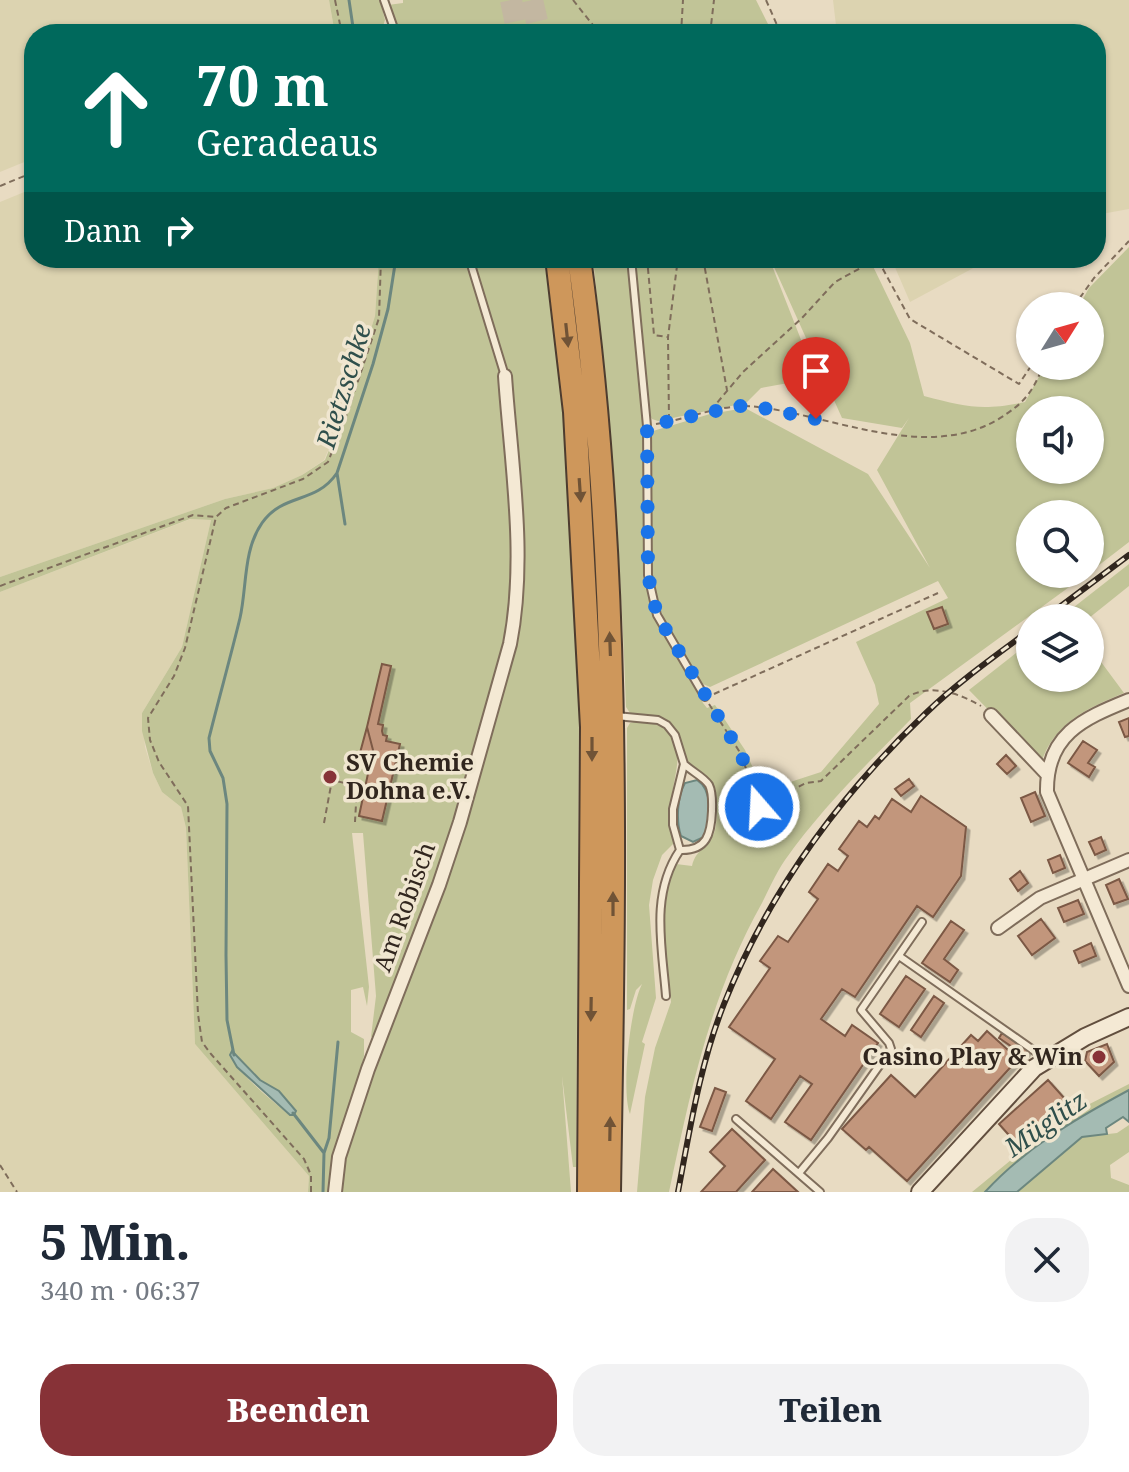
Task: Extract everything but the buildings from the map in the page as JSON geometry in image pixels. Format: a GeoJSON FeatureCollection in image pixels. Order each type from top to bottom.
{"type":"FeatureCollection","features":[{"type":"Feature","properties":{"kind":"highway"},"geometry":{"type":"LineString","coordinates":[[558,268],[575,412],[592,727],[589,1192]]}},
{"type":"Feature","properties":{"kind":"highway"},"geometry":{"type":"LineString","coordinates":[[580,268],[598,409],[613,716],[609,1192]]}},
{"type":"Feature","properties":{"kind":"main road"},"geometry":{"type":"LineString","coordinates":[[920,1192],[1034,1068],[1085,1037],[1129,1017]]}},
{"type":"Feature","properties":{"kind":"street","name":"Am Robisch"},"geometry":{"type":"LineString","coordinates":[[335,1192],[339,1157],[368,1069],[460,822],[510,644],[515,616],[515,527],[505,376]]}},
{"type":"Feature","properties":{"kind":"street"},"geometry":{"type":"LineString","coordinates":[[1129,700],[1069,732],[1058,743],[1047,774],[1047,792],[1129,986]]}},
{"type":"Feature","properties":{"kind":"street"},"geometry":{"type":"LineString","coordinates":[[991,715],[1047,774]]}},
{"type":"Feature","properties":{"kind":"street"},"geometry":{"type":"LineString","coordinates":[[998,928],[1040,898],[1129,860]]}},
{"type":"Feature","properties":{"kind":"lane"},"geometry":{"type":"LineString","coordinates":[[384,0],[392,24]]}},
{"type":"Feature","properties":{"kind":"lane","name":"Am Robisch"},"geometry":{"type":"LineString","coordinates":[[472,268],[505,376]]}},
{"type":"Feature","properties":{"kind":"lane"},"geometry":{"type":"LineString","coordinates":[[632,268],[647,426],[648,575],[657,615],[705,697]]}},
{"type":"Feature","properties":{"kind":"lane"},"geometry":{"type":"LineString","coordinates":[[613,716],[653,718],[667,725],[675,735],[684,764],[673,809],[673,825],[680,850],[665,878],[660,903],[666,996]]}},
{"type":"Feature","properties":{"kind":"lane"},"geometry":{"type":"LineString","coordinates":[[680,850],[694,849],[702,844],[711,830],[712,798],[709,785],[684,764]]}},
{"type":"Feature","properties":{"kind":"lane"},"geometry":{"type":"LineString","coordinates":[[799,1173],[828,1138],[891,1049],[861,1010],[922,922]]}},
{"type":"Feature","properties":{"kind":"lane"},"geometry":{"type":"LineString","coordinates":[[899,956],[1047,1060]]}},
{"type":"Feature","properties":{"kind":"lane"},"geometry":{"type":"LineString","coordinates":[[736,1119],[820,1192]]}},
{"type":"Feature","properties":{"kind":"path"},"geometry":{"type":"LineString","coordinates":[[335,0],[340,24]]}},
{"type":"Feature","properties":{"kind":"path"},"geometry":{"type":"LineString","coordinates":[[573,0],[592,24]]}},
{"type":"Feature","properties":{"kind":"path"},"geometry":{"type":"LineString","coordinates":[[682,24],[683,0]]}},
{"type":"Feature","properties":{"kind":"path"},"geometry":{"type":"LineString","coordinates":[[711,24],[714,0]]}},
{"type":"Feature","properties":{"kind":"path"},"geometry":{"type":"LineString","coordinates":[[766,0],[777,24]]}},
{"type":"Feature","properties":{"kind":"path"},"geometry":{"type":"LineString","coordinates":[[0,186],[24,176]]}},
{"type":"Feature","properties":{"kind":"path"},"geometry":{"type":"LineString","coordinates":[[1106,265],[1129,241]]}},
{"type":"Feature","properties":{"kind":"path"},"geometry":{"type":"LineString","coordinates":[[311,1192],[311,1175],[304,1159],[229,1077],[202,1042],[188,806],[159,762],[150,740],[148,718],[174,676],[185,648],[216,517],[226,508],[303,479],[328,462],[353,399],[379,318],[381,268]]}},
{"type":"Feature","properties":{"kind":"path"},"geometry":{"type":"LineString","coordinates":[[648,268],[654,335],[668,337]]}},
{"type":"Feature","properties":{"kind":"path"},"geometry":{"type":"LineString","coordinates":[[669,422],[668,337],[677,268]]}},
{"type":"Feature","properties":{"kind":"path"},"geometry":{"type":"LineString","coordinates":[[705,268],[727,391]]}},
{"type":"Feature","properties":{"kind":"path"},"geometry":{"type":"LineString","coordinates":[[711,411],[743,372],[802,318],[835,282],[860,268]]}},
{"type":"Feature","properties":{"kind":"path"},"geometry":{"type":"LineString","coordinates":[[882,268],[910,319],[1019,384],[1022,380]]}},
{"type":"Feature","properties":{"kind":"path"},"geometry":{"type":"LineString","coordinates":[[1084,292],[1103,268]]}},
{"type":"Feature","properties":{"kind":"path"},"geometry":{"type":"LineString","coordinates":[[647,426],[738,406],[758,407],[845,426],[939,438],[964,434],[1003,416],[1026,400],[1038,380]]}},
{"type":"Feature","properties":{"kind":"path"},"geometry":{"type":"LineString","coordinates":[[0,586],[193,515],[216,517]]}},
{"type":"Feature","properties":{"kind":"path"},"geometry":{"type":"LineString","coordinates":[[699,687],[707,693],[717,693],[938,593]]}},
{"type":"Feature","properties":{"kind":"path"},"geometry":{"type":"LineString","coordinates":[[705,697],[741,754],[759,807],[806,783],[821,781],[909,696],[921,690],[936,690],[971,701],[991,715]]}},
{"type":"Feature","properties":{"kind":"path"},"geometry":{"type":"LineString","coordinates":[[324,823],[332,780],[357,786],[355,822]]}},
{"type":"Feature","properties":{"kind":"path"},"geometry":{"type":"LineString","coordinates":[[0,1165],[17,1192]]}},
{"type":"Feature","properties":{"kind":"shaded area"},"geometry":{"type":"Polygon","coordinates":[[[0,0],[329,0],[333,24],[24,24],[24,162],[0,172],[0,0]]]}},
{"type":"Feature","properties":{"kind":"shaded area"},"geometry":{"type":"Polygon","coordinates":[[[833,0],[1129,0],[1129,209],[1106,213],[1106,24],[836,24],[833,0]]]}},
{"type":"Feature","properties":{"kind":"shaded area"},"geometry":{"type":"Polygon","coordinates":[[[24,192],[24,268],[378,268],[375,316],[346,409],[324,460],[302,475],[273,488],[225,499],[0,577],[0,202],[24,192]]]}},
{"type":"Feature","properties":{"kind":"shaded area"},"geometry":{"type":"Polygon","coordinates":[[[895,268],[973,268],[910,302],[895,268]]]}},
{"type":"Feature","properties":{"kind":"shaded area"},"geometry":{"type":"Polygon","coordinates":[[[191,519],[211,520],[182,647],[142,713],[145,747],[153,773],[162,792],[181,807],[186,828],[195,1044],[309,1176],[308,1192],[0,1192],[0,592],[191,519]]]}},
{"type":"Feature","properties":{"kind":"green space"},"geometry":{"type":"Polygon","coordinates":[[[329,0],[380,0],[384,24],[333,24],[329,0]]]}},
{"type":"Feature","properties":{"kind":"green space"},"geometry":{"type":"Polygon","coordinates":[[[403,0],[756,0],[768,24],[396,24],[388,5],[403,3],[403,0]]]}},
{"type":"Feature","properties":{"kind":"green space"},"geometry":{"type":"Polygon","coordinates":[[[1129,247],[1129,542],[1104,561],[1104,500],[1016,500],[1016,588],[1068,588],[1046,604],[1016,604],[1016,626],[910,703],[911,719],[829,805],[785,860],[744,938],[716,1008],[694,1080],[669,1192],[637,1192],[645,1097],[655,1048],[671,1002],[664,944],[665,892],[676,864],[692,866],[713,835],[716,805],[712,785],[689,763],[671,725],[659,717],[630,713],[626,707],[614,482],[594,268],[628,268],[644,435],[646,576],[655,619],[703,703],[707,708],[715,705],[745,750],[761,786],[775,787],[821,772],[879,704],[875,685],[856,642],[948,598],[938,581],[710,687],[703,684],[670,632],[655,591],[652,574],[650,437],[653,431],[710,414],[745,408],[868,474],[930,568],[877,470],[909,418],[902,428],[842,418],[774,268],[874,268],[910,343],[924,396],[974,406],[1016,403],[1016,484],[1104,484],[1104,396],[1028,396],[1037,380],[1104,380],[1104,292],[1087,292],[1129,247]]]}},
{"type":"Feature","properties":{"kind":"green space"},"geometry":{"type":"Polygon","coordinates":[[[378,268],[468,268],[502,378],[514,578],[511,616],[457,822],[376,1035],[371,1037],[376,996],[363,833],[352,833],[369,987],[367,1006],[363,987],[351,990],[351,1032],[364,1039],[364,1056],[331,1192],[308,1192],[309,1176],[195,1044],[186,828],[181,807],[162,792],[153,773],[142,731],[142,713],[182,647],[211,520],[190,519],[0,592],[0,577],[225,499],[273,488],[302,475],[325,460],[346,409],[375,316],[378,268]],[[230,1055],[249,1080],[289,1115],[295,1115],[296,1111],[279,1091],[248,1070],[236,1055],[230,1055]]]}},
{"type":"Feature","properties":{"kind":"green space"},"geometry":{"type":"Polygon","coordinates":[[[477,268],[545,268],[564,415],[579,715],[576,1167],[573,1167],[562,1076],[571,1192],[339,1192],[344,1158],[515,641],[508,376],[476,275],[477,268]]]}},
{"type":"Feature","properties":{"kind":"green space"},"geometry":{"type":"Polygon","coordinates":[[[634,268],[773,268],[816,378],[761,388],[746,403],[658,421],[652,419],[648,412],[634,268]]]}},
{"type":"Feature","properties":{"kind":"green space"},"geometry":{"type":"Polygon","coordinates":[[[1129,564],[1129,586],[1104,606],[1078,604],[1098,588],[1104,588],[1104,584],[1129,564]]]}},
{"type":"Feature","properties":{"kind":"green space"},"geometry":{"type":"Polygon","coordinates":[[[1016,653],[1016,692],[1104,692],[1104,666],[1124,693],[1085,711],[1063,727],[1041,764],[969,690],[1016,653]]]}},
{"type":"Feature","properties":{"kind":"green space"},"geometry":{"type":"Polygon","coordinates":[[[638,721],[657,725],[669,732],[678,753],[670,815],[674,843],[662,855],[653,880],[649,905],[656,998],[642,1042],[645,1044],[630,1114],[626,1087],[628,1049],[642,984],[627,1010],[627,728],[630,723],[638,721]]]}},
{"type":"Feature","properties":{"kind":"green space"},"geometry":{"type":"Polygon","coordinates":[[[1129,1084],[1129,1090],[1034,1148],[985,1192],[972,1192],[1062,1118],[1129,1084]]]}},
{"type":"Feature","properties":{"kind":"green space"},"geometry":{"type":"Polygon","coordinates":[[[1129,1125],[1129,1152],[1110,1165],[1111,1178],[1129,1185],[1129,1192],[1017,1192],[1082,1137],[1117,1133],[1129,1125]]]}},
{"type":"Feature","properties":{"kind":"water"},"geometry":{"type":"Polygon","coordinates":[[[697,780],[706,791],[709,813],[706,836],[693,842],[681,836],[678,809],[685,783],[697,780]]]}},
{"type":"Feature","properties":{"kind":"water"},"geometry":{"type":"Polygon","coordinates":[[[232,1051],[260,1080],[279,1091],[296,1111],[294,1115],[290,1115],[237,1067],[230,1055],[232,1051]]]}},
{"type":"Feature","properties":{"kind":"water"},"geometry":{"type":"Polygon","coordinates":[[[1129,1090],[1129,1122],[1123,1117],[1106,1128],[1107,1134],[1082,1137],[1017,1192],[985,1192],[1034,1148],[1129,1090]]]}},
{"type":"Feature","properties":{"kind":"waterway","name":"Rietzschke"},"geometry":{"type":"LineString","coordinates":[[349,0],[353,24]]}},
{"type":"Feature","properties":{"kind":"waterway","name":"Rietzschke"},"geometry":{"type":"LineString","coordinates":[[345,524],[337,473],[373,364],[388,309],[394,268]]}},
{"type":"Feature","properties":{"kind":"waterway"},"geometry":{"type":"LineString","coordinates":[[234,1055],[227,1020],[227,804],[223,778],[210,751],[209,738],[240,618],[249,557],[256,534],[271,513],[319,490],[337,473]]}},
{"type":"Feature","properties":{"kind":"waterway","name":"Rietzschke"},"geometry":{"type":"LineString","coordinates":[[323,1192],[324,1153],[329,1138],[338,1042]]}},
{"type":"Feature","properties":{"kind":"waterway"},"geometry":{"type":"LineString","coordinates":[[293,1113],[324,1153]]}},
{"type":"Feature","properties":{"kind":"tunnel"},"geometry":{"type":"LineString","coordinates":[[511,0],[516,24]]}},
{"type":"Feature","properties":{"kind":"tunnel"},"geometry":{"type":"LineString","coordinates":[[532,0],[538,24]]}},
{"type":"Feature","properties":{"kind":"railway"},"geometry":{"type":"LineString","coordinates":[[1064,604],[1129,555]]}},
{"type":"Feature","properties":{"kind":"railway"},"geometry":{"type":"LineString","coordinates":[[678,1192],[696,1097],[724,1004],[762,923],[785,885],[836,812],[894,744],[951,691],[1016,641]]}},
{"type":"Feature","properties":{"kind":"place","name":"SV Chemie Dohna e.V."},"geometry":{"type":"Point","coordinates":[330,777]}},
{"type":"Feature","properties":{"kind":"place","name":"Casino Play & Win"},"geometry":{"type":"Point","coordinates":[1099,1057]}},
{"type":"Feature","properties":{"kind":"route"},"geometry":{"type":"LineString","coordinates":[[759,807],[741,754],[657,615],[648,575],[647,426],[738,406],[816,419]]}},
{"type":"Feature","properties":{"kind":"water label","name":"Müglitz"},"geometry":{"type":"Point","coordinates":[1046,1124]}}]}
